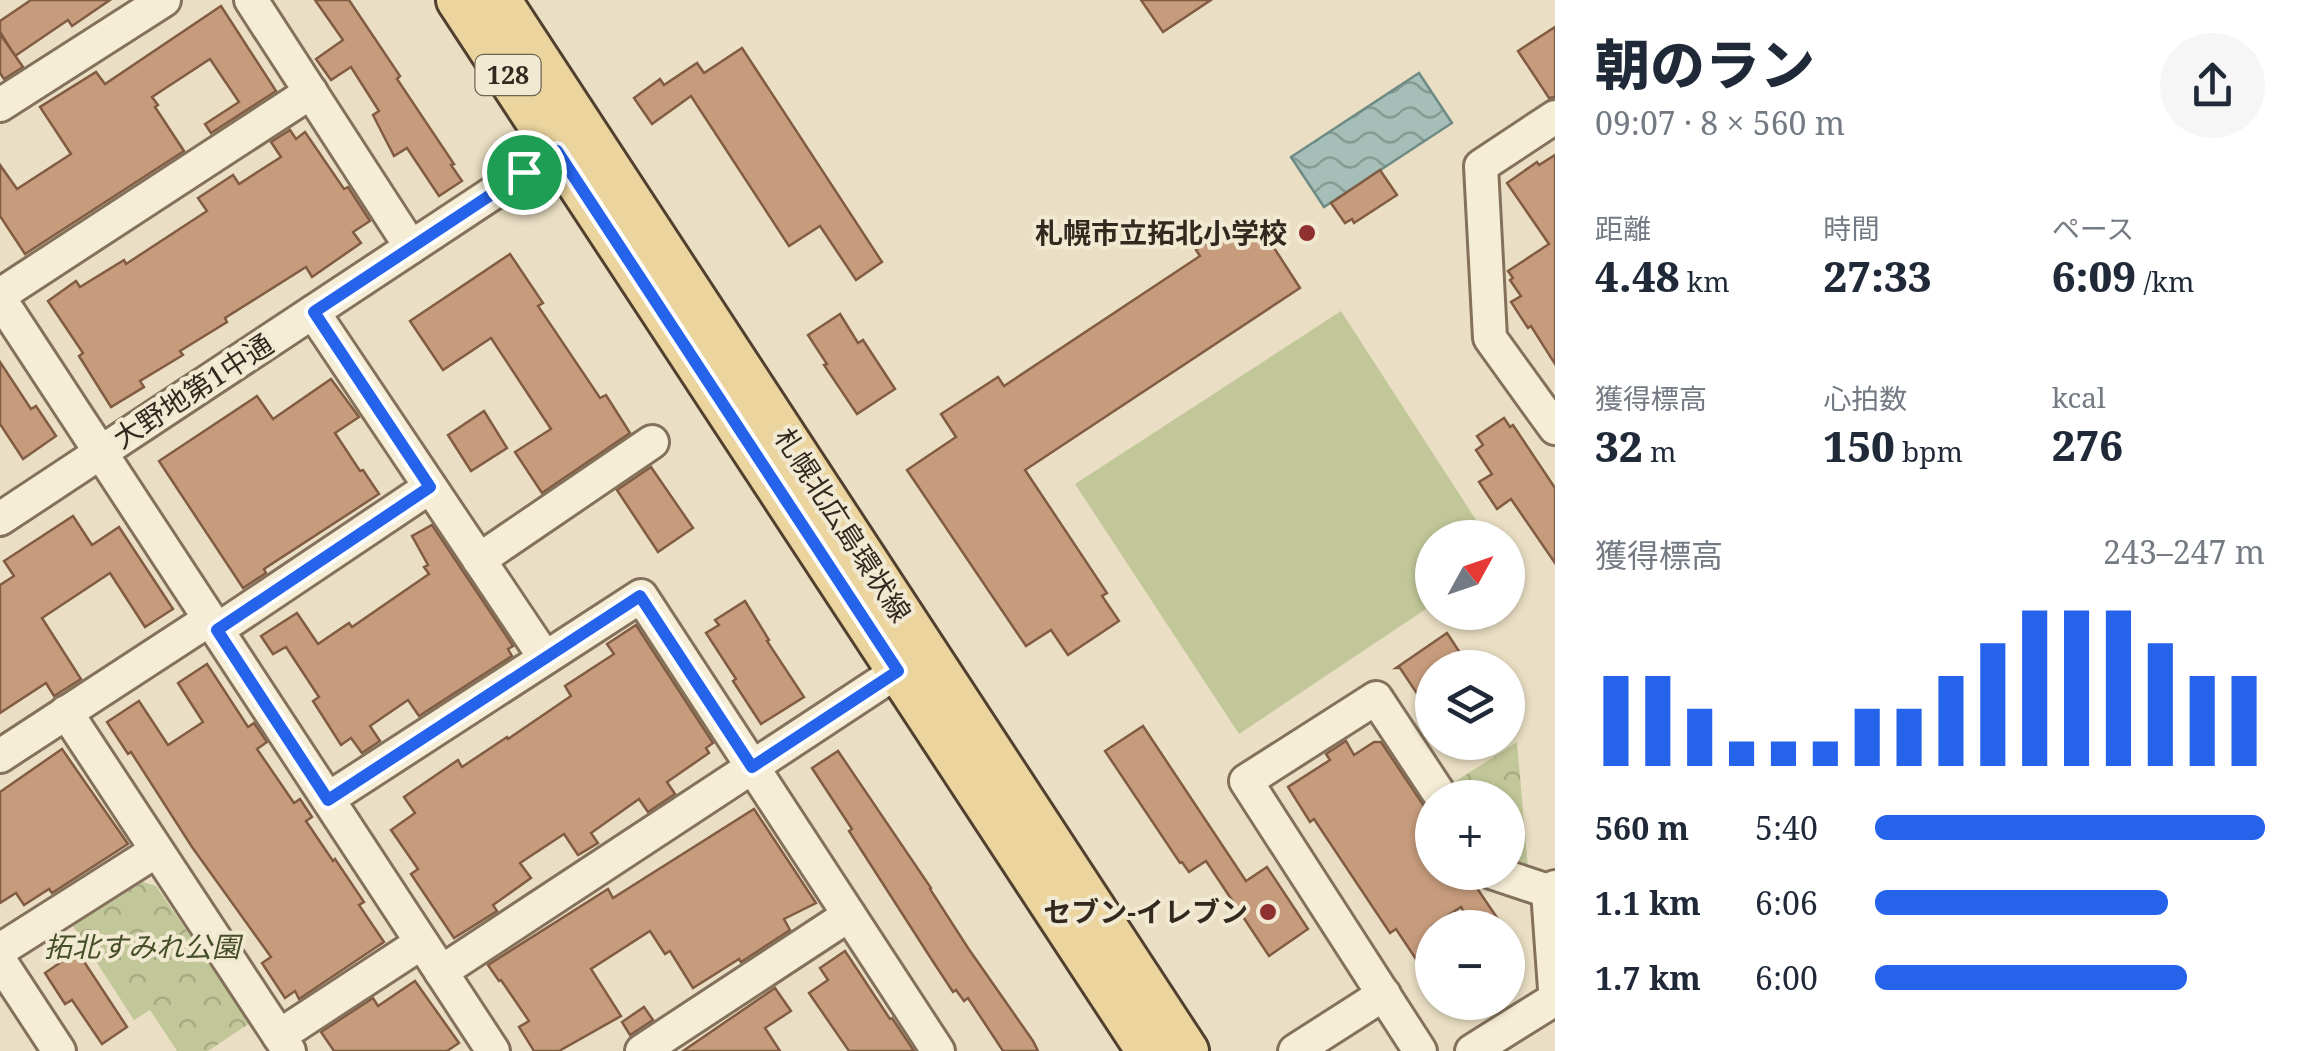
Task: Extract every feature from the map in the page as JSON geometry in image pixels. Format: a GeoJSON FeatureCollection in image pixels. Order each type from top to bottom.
{"type":"FeatureCollection","features":[{"type":"Feature","properties":{"kind":"main road","name":"札幌北広島環状線"},"geometry":{"type":"LineString","coordinates":[[458,0],[572,141],[1187,1051]]}},
{"type":"Feature","properties":{"kind":"main road","name":"札幌北広島環状線"},"geometry":{"type":"LineString","coordinates":[[499,0],[572,141],[898,671],[1148,1051]]}},
{"type":"Feature","properties":{"kind":"street"},"geometry":{"type":"LineString","coordinates":[[0,104],[164,0]]}},
{"type":"Feature","properties":{"kind":"street"},"geometry":{"type":"LineString","coordinates":[[251,0],[411,247]]}},
{"type":"Feature","properties":{"kind":"street"},"geometry":{"type":"LineString","coordinates":[[311,92],[0,297],[493,1051]]}},
{"type":"Feature","properties":{"kind":"street"},"geometry":{"type":"LineString","coordinates":[[1555,116],[1481,166],[1490,338],[1555,428]]}},
{"type":"Feature","properties":{"kind":"street","name":"大野地第1中通"},"geometry":{"type":"LineString","coordinates":[[0,519],[572,141]]}},
{"type":"Feature","properties":{"kind":"street"},"geometry":{"type":"LineString","coordinates":[[314,312],[545,658]]}},
{"type":"Feature","properties":{"kind":"street"},"geometry":{"type":"LineString","coordinates":[[479,560],[652,442]]}},
{"type":"Feature","properties":{"kind":"street"},"geometry":{"type":"LineString","coordinates":[[0,756],[430,487]]}},
{"type":"Feature","properties":{"kind":"street"},"geometry":{"type":"LineString","coordinates":[[328,800],[640,596],[938,1051]]}},
{"type":"Feature","properties":{"kind":"street"},"geometry":{"type":"LineString","coordinates":[[441,972],[898,671]]}},
{"type":"Feature","properties":{"kind":"street"},"geometry":{"type":"LineString","coordinates":[[1420,1051],[1246,781],[1376,698],[1430,780]]}},
{"type":"Feature","properties":{"kind":"street"},"geometry":{"type":"LineString","coordinates":[[66,712],[284,1044],[421,943]]}},
{"type":"Feature","properties":{"kind":"street"},"geometry":{"type":"LineString","coordinates":[[0,950],[156,851]]}},
{"type":"Feature","properties":{"kind":"street"},"geometry":{"type":"LineString","coordinates":[[1525,881],[1552,889],[1555,989]]}},
{"type":"Feature","properties":{"kind":"street"},"geometry":{"type":"LineString","coordinates":[[642,1051],[849,915]]}},
{"type":"Feature","properties":{"kind":"street"},"geometry":{"type":"LineString","coordinates":[[0,961],[59,1051]]}},
{"type":"Feature","properties":{"kind":"street"},"geometry":{"type":"LineString","coordinates":[[1295,1051],[1384,994]]}},
{"type":"Feature","properties":{"kind":"street"},"geometry":{"type":"LineString","coordinates":[[1472,1051],[1555,999]]}},
{"type":"Feature","properties":{"kind":"green space"},"geometry":{"type":"Polygon","coordinates":[[[1341,311],[1476,520],[1415,520],[1415,616],[1239,734],[1075,484],[1341,311]]]}},
{"type":"Feature","properties":{"kind":"green space"},"geometry":{"type":"Polygon","coordinates":[[[1489,760],[1519,760],[1520,780],[1458,780],[1489,760]]]}},
{"type":"Feature","properties":{"kind":"green space","name":"拓北すみれ公園"},"geometry":{"type":"Polygon","coordinates":[[[143,882],[156,886],[250,1023],[208,1051],[177,1051],[150,1010],[134,1020],[73,926],[143,882]]]}},
{"type":"Feature","properties":{"kind":"water"},"geometry":{"type":"Polygon","coordinates":[[[1419,73],[1452,123],[1324,207],[1291,157],[1419,73]]]}},
{"type":"Feature","properties":{"kind":"building"},"geometry":{"type":"Polygon","coordinates":[[[31,0],[110,0],[72,26],[68,20],[15,56],[0,32],[0,21],[31,0]]]}},
{"type":"Feature","properties":{"kind":"building"},"geometry":{"type":"Polygon","coordinates":[[[315,0],[349,0],[400,76],[397,79],[462,181],[439,196],[407,148],[394,156],[373,115],[379,111],[351,67],[331,80],[316,59],[343,40],[315,0]]]}},
{"type":"Feature","properties":{"kind":"building"},"geometry":{"type":"Polygon","coordinates":[[[1141,0],[1211,0],[1163,32],[1141,0]]]}},
{"type":"Feature","properties":{"kind":"building"},"geometry":{"type":"Polygon","coordinates":[[[221,6],[276,91],[211,133],[205,124],[239,102],[210,59],[152,97],[184,151],[25,254],[0,216],[0,165],[17,189],[71,154],[40,107],[96,72],[105,84],[221,6]]]}},
{"type":"Feature","properties":{"kind":"building"},"geometry":{"type":"Polygon","coordinates":[[[1555,27],[1555,97],[1549,98],[1518,51],[1555,27]]]}},
{"type":"Feature","properties":{"kind":"building"},"geometry":{"type":"Polygon","coordinates":[[[0,34],[23,67],[4,79],[0,73],[0,34]]]}},
{"type":"Feature","properties":{"kind":"building"},"geometry":{"type":"Polygon","coordinates":[[[742,48],[882,262],[856,280],[820,226],[789,246],[691,96],[652,124],[634,98],[660,79],[664,85],[697,63],[704,73],[742,48]]]}},
{"type":"Feature","properties":{"kind":"building"},"geometry":{"type":"Polygon","coordinates":[[[290,130],[296,139],[305,132],[370,221],[353,232],[361,243],[312,277],[306,267],[225,318],[227,322],[180,351],[183,355],[140,381],[144,387],[111,407],[79,356],[83,353],[48,301],[76,281],[80,287],[124,260],[126,264],[207,211],[198,198],[233,175],[239,184],[281,157],[271,142],[290,130]]]}},
{"type":"Feature","properties":{"kind":"building"},"geometry":{"type":"Polygon","coordinates":[[[1555,155],[1555,364],[1511,302],[1521,296],[1508,271],[1549,244],[1507,183],[1537,162],[1539,165],[1555,155]]]}},
{"type":"Feature","properties":{"kind":"building"},"geometry":{"type":"Polygon","coordinates":[[[1380,170],[1397,195],[1354,223],[1352,219],[1345,223],[1331,203],[1380,170]]]}},
{"type":"Feature","properties":{"kind":"building"},"geometry":{"type":"Polygon","coordinates":[[[1240,220],[1245,227],[1256,220],[1300,288],[1025,470],[1107,593],[1102,596],[1119,621],[1068,655],[1051,630],[1026,646],[907,470],[956,437],[941,414],[998,377],[1004,386],[1200,256],[1196,250],[1240,220]]]}},
{"type":"Feature","properties":{"kind":"building"},"geometry":{"type":"Polygon","coordinates":[[[510,254],[543,303],[538,306],[600,398],[606,395],[630,433],[542,493],[515,452],[551,429],[491,338],[443,370],[410,321],[510,254]]]}},
{"type":"Feature","properties":{"kind":"building"},"geometry":{"type":"Polygon","coordinates":[[[840,314],[858,343],[863,340],[895,389],[857,414],[808,335],[840,314]]]}},
{"type":"Feature","properties":{"kind":"building"},"geometry":{"type":"Polygon","coordinates":[[[0,362],[31,409],[36,406],[56,436],[23,459],[0,424],[0,362]]]}},
{"type":"Feature","properties":{"kind":"building"},"geometry":{"type":"Polygon","coordinates":[[[331,379],[359,417],[335,433],[379,494],[264,569],[266,573],[243,588],[159,461],[257,396],[273,419],[331,379]]]}},
{"type":"Feature","properties":{"kind":"building"},"geometry":{"type":"Polygon","coordinates":[[[484,411],[507,448],[471,471],[448,435],[484,411]]]}},
{"type":"Feature","properties":{"kind":"building"},"geometry":{"type":"Polygon","coordinates":[[[1504,418],[1510,427],[1513,425],[1555,488],[1555,563],[1511,499],[1497,509],[1479,482],[1492,474],[1476,450],[1483,445],[1477,436],[1504,418]]]}},
{"type":"Feature","properties":{"kind":"building"},"geometry":{"type":"Polygon","coordinates":[[[651,467],[693,528],[658,552],[617,490],[651,467]]]}},
{"type":"Feature","properties":{"kind":"building"},"geometry":{"type":"Polygon","coordinates":[[[73,516],[92,545],[119,527],[173,609],[145,627],[110,573],[42,618],[81,679],[54,696],[46,683],[0,713],[0,585],[14,576],[4,561],[73,516]]]}},
{"type":"Feature","properties":{"kind":"building"},"geometry":{"type":"Polygon","coordinates":[[[432,525],[513,646],[508,649],[512,656],[419,716],[408,700],[370,726],[380,741],[362,753],[351,738],[341,745],[313,701],[319,697],[286,647],[273,654],[261,636],[297,613],[318,644],[349,623],[352,627],[429,574],[412,536],[432,525]]]}},
{"type":"Feature","properties":{"kind":"building"},"geometry":{"type":"Polygon","coordinates":[[[745,601],[804,697],[761,724],[706,633],[719,625],[715,620],[745,601]]]}},
{"type":"Feature","properties":{"kind":"building"},"geometry":{"type":"Polygon","coordinates":[[[636,625],[713,743],[706,748],[709,753],[667,782],[675,794],[648,812],[639,799],[591,833],[598,843],[578,855],[564,834],[520,863],[531,878],[493,905],[497,911],[454,938],[411,874],[418,869],[391,830],[415,813],[404,797],[458,760],[462,767],[571,696],[565,686],[614,654],[607,644],[636,625]]]}},
{"type":"Feature","properties":{"kind":"building"},"geometry":{"type":"Polygon","coordinates":[[[1447,633],[1458,650],[1422,650],[1447,633]]]}},
{"type":"Feature","properties":{"kind":"building"},"geometry":{"type":"Polygon","coordinates":[[[1415,655],[1415,690],[1400,668],[1396,668],[1415,655]]]}},
{"type":"Feature","properties":{"kind":"building"},"geometry":{"type":"Polygon","coordinates":[[[207,664],[248,727],[254,723],[267,742],[257,749],[294,803],[300,799],[312,817],[306,821],[364,902],[359,905],[384,942],[299,999],[295,991],[285,998],[262,963],[271,957],[107,722],[139,701],[168,745],[203,722],[178,683],[207,664]]]}},
{"type":"Feature","properties":{"kind":"building"},"geometry":{"type":"Polygon","coordinates":[[[1143,726],[1246,881],[1267,867],[1308,929],[1269,956],[1206,861],[1189,872],[1180,863],[1105,751],[1143,726]]]}},
{"type":"Feature","properties":{"kind":"building"},"geometry":{"type":"Polygon","coordinates":[[[1346,741],[1354,755],[1374,742],[1381,742],[1415,793],[1415,890],[1478,890],[1492,910],[1415,910],[1415,958],[1396,929],[1390,933],[1288,787],[1330,760],[1326,754],[1346,741]]]}},
{"type":"Feature","properties":{"kind":"building"},"geometry":{"type":"Polygon","coordinates":[[[62,749],[128,844],[52,893],[49,889],[24,905],[16,893],[0,903],[0,792],[62,749]]]}},
{"type":"Feature","properties":{"kind":"building"},"geometry":{"type":"Polygon","coordinates":[[[838,751],[1038,1051],[1003,1051],[968,998],[964,1001],[956,990],[953,992],[812,768],[838,751]]]}},
{"type":"Feature","properties":{"kind":"building"},"geometry":{"type":"Polygon","coordinates":[[[754,809],[816,903],[784,919],[790,930],[693,988],[670,951],[665,954],[650,931],[591,969],[621,1016],[559,1051],[534,1051],[519,1027],[529,1021],[488,965],[608,889],[613,898],[754,809]]]}},
{"type":"Feature","properties":{"kind":"building"},"geometry":{"type":"Polygon","coordinates":[[[77,951],[127,1027],[102,1044],[72,1000],[65,1004],[45,973],[77,951]]]}},
{"type":"Feature","properties":{"kind":"building"},"geometry":{"type":"Polygon","coordinates":[[[845,951],[914,1051],[849,1051],[809,993],[828,980],[820,968],[845,951]]]}},
{"type":"Feature","properties":{"kind":"building"},"geometry":{"type":"Polygon","coordinates":[[[415,981],[459,1043],[447,1051],[334,1051],[321,1032],[373,998],[378,1006],[415,981]]]}},
{"type":"Feature","properties":{"kind":"building"},"geometry":{"type":"Polygon","coordinates":[[[775,988],[791,1011],[765,1028],[780,1051],[683,1051],[775,988]]]}},
{"type":"Feature","properties":{"kind":"building"},"geometry":{"type":"Polygon","coordinates":[[[644,1007],[653,1020],[630,1035],[622,1022],[644,1007]]]}},
{"type":"Feature","properties":{"kind":"place","name":"札幌市立拓北小学校"},"geometry":{"type":"Point","coordinates":[1307,233]}},
{"type":"Feature","properties":{"kind":"place","name":"セブン-イレブン"},"geometry":{"type":"Point","coordinates":[1268,912]}},
{"type":"Feature","properties":{"kind":"route"},"geometry":{"type":"LineString","coordinates":[[557,151],[898,671],[752,767],[640,596],[328,800],[217,630],[430,487],[314,312],[524,172],[557,151]]}}]}
